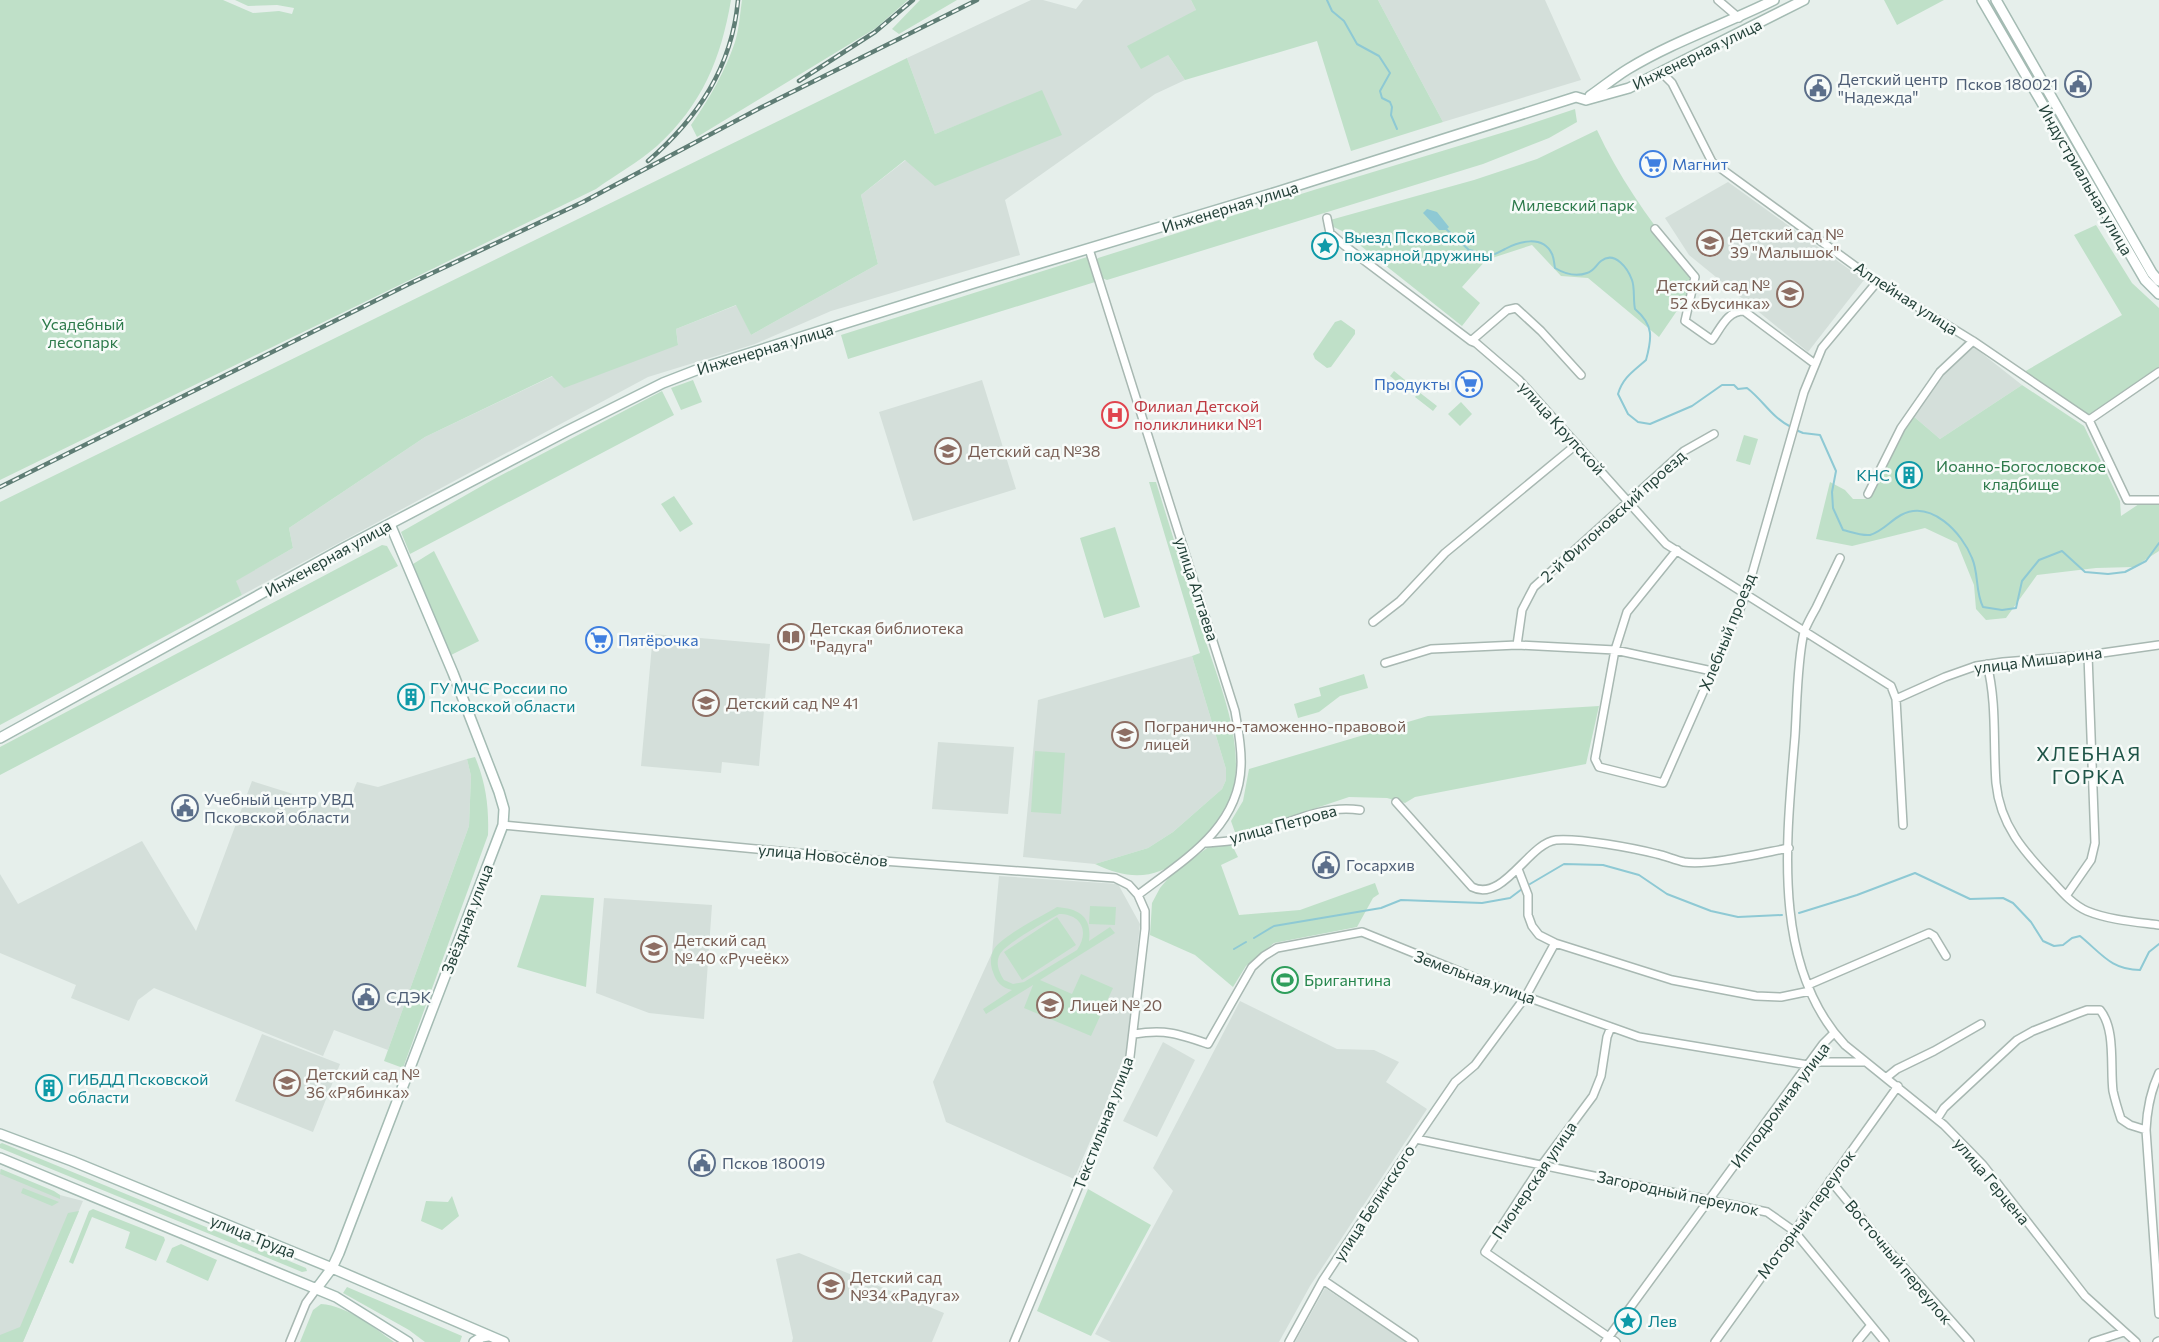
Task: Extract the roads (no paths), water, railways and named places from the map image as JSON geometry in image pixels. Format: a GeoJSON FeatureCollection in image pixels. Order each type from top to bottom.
{"type":"FeatureCollection","features":[{"type":"Feature","properties":{"kind":"main road","name":"Инженерная улица"},"geometry":{"type":"LineString","coordinates":[[1586,99],[1627,70],[1688,38],[1739,18],[1774,0]]}},
{"type":"Feature","properties":{"kind":"main road","name":"Инженерная улица"},"geometry":{"type":"LineString","coordinates":[[0,738],[390,524],[567,430],[663,383],[699,369],[974,283],[1288,189],[1576,97],[1586,99],[1629,88],[1662,74],[1804,0]]}},
{"type":"Feature","properties":{"kind":"main road","name":"Индустриальная улица"},"geometry":{"type":"LineString","coordinates":[[1982,0],[2145,280],[2159,294]]}},
{"type":"Feature","properties":{"kind":"main road","name":"Индустриальная улица"},"geometry":{"type":"LineString","coordinates":[[1996,0],[2152,273],[2159,281]]}},
{"type":"Feature","properties":{"kind":"main road"},"geometry":{"type":"LineString","coordinates":[[1627,70],[1624,74],[1629,88]]}},
{"type":"Feature","properties":{"kind":"main road","name":"Звёздная улица"},"geometry":{"type":"LineString","coordinates":[[316,1288],[332,1268],[503,825],[504,809],[500,792],[457,682],[390,524]]}},
{"type":"Feature","properties":{"kind":"main road","name":"улица Труда"},"geometry":{"type":"LineString","coordinates":[[0,1134],[72,1161],[332,1268],[504,1342]]}},
{"type":"Feature","properties":{"kind":"main road","name":"улица Труда"},"geometry":{"type":"LineString","coordinates":[[0,1158],[336,1297],[408,1342]]}},
{"type":"Feature","properties":{"kind":"main road"},"geometry":{"type":"LineString","coordinates":[[474,1342],[488,1336]]}},
{"type":"Feature","properties":{"kind":"street"},"geometry":{"type":"LineString","coordinates":[[1718,0],[1739,18]]}},
{"type":"Feature","properties":{"kind":"street","name":"Аллейная улица"},"geometry":{"type":"LineString","coordinates":[[1662,74],[1672,83],[1712,162],[1877,282],[1973,341],[2089,420]]}},
{"type":"Feature","properties":{"kind":"street","name":"улица Крупской"},"geometry":{"type":"LineString","coordinates":[[1327,218],[1330,233],[1345,246],[1476,343],[1519,380],[1666,544],[1805,631]]}},
{"type":"Feature","properties":{"kind":"street"},"geometry":{"type":"LineString","coordinates":[[1655,229],[1695,277],[1685,321],[1713,340],[1733,312],[1744,311],[1815,364]]}},
{"type":"Feature","properties":{"kind":"street","name":"улица Алтаева"},"geometry":{"type":"LineString","coordinates":[[1089,249],[1235,711],[1241,747],[1238,788],[1235,799],[1222,823],[1205,843],[1138,895]]}},
{"type":"Feature","properties":{"kind":"street","name":"Хлебный проезд"},"geometry":{"type":"LineString","coordinates":[[1615,650],[1595,759],[1599,766],[1663,783],[1746,595],[1804,392],[1815,364],[1822,348],[1877,282]]}},
{"type":"Feature","properties":{"kind":"street"},"geometry":{"type":"LineString","coordinates":[[1471,341],[1507,310],[1516,308],[1541,331],[1581,375]]}},
{"type":"Feature","properties":{"kind":"street"},"geometry":{"type":"LineString","coordinates":[[1868,494],[1901,428],[1940,372],[1973,341]]}},
{"type":"Feature","properties":{"kind":"street"},"geometry":{"type":"LineString","coordinates":[[2159,372],[2089,420],[2127,500],[2159,500]]}},
{"type":"Feature","properties":{"kind":"street","name":"2-й Филоновский проезд"},"geometry":{"type":"LineString","coordinates":[[1518,645],[1522,610],[1534,587],[1684,451],[1714,434]]}},
{"type":"Feature","properties":{"kind":"street"},"geometry":{"type":"LineString","coordinates":[[1373,622],[1400,601],[1445,554],[1577,444]]}},
{"type":"Feature","properties":{"kind":"street"},"geometry":{"type":"LineString","coordinates":[[1615,650],[1627,612],[1677,550]]}},
{"type":"Feature","properties":{"kind":"street","name":"Ипподромная улица"},"geometry":{"type":"LineString","coordinates":[[1607,1339],[1823,1044],[1834,1033],[1809,988],[1801,966],[1789,903],[1789,848],[1790,799],[1805,631],[1840,558]]}},
{"type":"Feature","properties":{"kind":"street"},"geometry":{"type":"LineString","coordinates":[[1805,631],[1891,686],[1896,699],[1903,825]]}},
{"type":"Feature","properties":{"kind":"street"},"geometry":{"type":"LineString","coordinates":[[1385,663],[1431,649],[1518,645],[1615,650],[1712,671]]}},
{"type":"Feature","properties":{"kind":"street","name":"улица Мишарина"},"geometry":{"type":"LineString","coordinates":[[1896,699],[1945,677],[1987,664],[2088,655],[2159,645]]}},
{"type":"Feature","properties":{"kind":"street"},"geometry":{"type":"LineString","coordinates":[[2066,896],[2091,860],[2095,843],[2088,655]]}},
{"type":"Feature","properties":{"kind":"street"},"geometry":{"type":"LineString","coordinates":[[1987,664],[1994,703],[1996,784],[2007,825],[2017,842],[2076,905],[2088,911],[2125,920],[2159,925]]}},
{"type":"Feature","properties":{"kind":"street"},"geometry":{"type":"LineString","coordinates":[[1396,802],[1472,887],[1481,891],[1489,889],[1518,869],[1553,840],[1572,840],[1643,851],[1685,862],[1707,862],[1789,848]]}},
{"type":"Feature","properties":{"kind":"street","name":"улица Петрова"},"geometry":{"type":"LineString","coordinates":[[1205,843],[1234,840],[1327,810],[1343,808],[1360,810]]}},
{"type":"Feature","properties":{"kind":"street","name":"улица Новосёлов"},"geometry":{"type":"LineString","coordinates":[[503,825],[883,861],[1115,878],[1129,885],[1138,895]]}},
{"type":"Feature","properties":{"kind":"street"},"geometry":{"type":"LineString","coordinates":[[1518,869],[1528,895],[1528,915],[1539,935],[1555,943],[1672,980],[1756,996],[1781,997],[1809,988],[1929,933],[1935,936],[1946,956]]}},
{"type":"Feature","properties":{"kind":"street","name":"Текстильная улица"},"geometry":{"type":"LineString","coordinates":[[1014,1342],[1129,1065],[1145,929],[1145,911],[1138,895]]}},
{"type":"Feature","properties":{"kind":"street","name":"Земельная улица"},"geometry":{"type":"LineString","coordinates":[[1134,1034],[1150,1031],[1171,1032],[1208,1044],[1252,967],[1264,956],[1277,948],[1362,932],[1478,979],[1639,1037],[1808,1065],[1868,1062]]}},
{"type":"Feature","properties":{"kind":"street","name":"улица Белинского"},"geometry":{"type":"LineString","coordinates":[[1289,1342],[1323,1280],[1416,1139],[1455,1082],[1475,1065],[1526,996],[1555,943]]}},
{"type":"Feature","properties":{"kind":"street"},"geometry":{"type":"LineString","coordinates":[[1937,1119],[1944,1108],[2017,1040],[2050,1024],[2094,1009],[2100,1010],[2106,1020],[2112,1057],[2113,1091],[2121,1119],[2146,1130]]}},
{"type":"Feature","properties":{"kind":"street"},"geometry":{"type":"LineString","coordinates":[[1887,1077],[1897,1069],[1981,1024]]}},
{"type":"Feature","properties":{"kind":"street","name":"Пионерская улица"},"geometry":{"type":"LineString","coordinates":[[1611,1027],[1607,1037],[1601,1076],[1593,1096],[1541,1166],[1485,1252],[1607,1339],[1616,1342]]}},
{"type":"Feature","properties":{"kind":"street","name":"улица Герцена"},"geometry":{"type":"LineString","coordinates":[[1834,1033],[1845,1045],[1899,1086],[1937,1119],[1983,1165],[2085,1296],[2135,1342]]}},
{"type":"Feature","properties":{"kind":"street"},"geometry":{"type":"LineString","coordinates":[[2159,1073],[2151,1090],[2146,1130],[2159,1314]]}},
{"type":"Feature","properties":{"kind":"street","name":"Моторный переулок"},"geometry":{"type":"LineString","coordinates":[[1715,1342],[1899,1086]]}},
{"type":"Feature","properties":{"kind":"street","name":"Загородный переулок"},"geometry":{"type":"LineString","coordinates":[[1416,1139],[1767,1212],[1794,1231],[1885,1342]]}},
{"type":"Feature","properties":{"kind":"street","name":"Восточный переулок"},"geometry":{"type":"LineString","coordinates":[[1830,1180],[1970,1342]]}},
{"type":"Feature","properties":{"kind":"street"},"geometry":{"type":"LineString","coordinates":[[1323,1280],[1414,1342]]}},
{"type":"Feature","properties":{"kind":"street","name":"Звёздная улица"},"geometry":{"type":"LineString","coordinates":[[290,1342],[306,1303],[316,1288]]}},
{"type":"Feature","properties":{"kind":"street"},"geometry":{"type":"LineString","coordinates":[[1857,1342],[1870,1325]]}},
{"type":"Feature","properties":{"kind":"street"},"geometry":{"type":"LineString","coordinates":[[2094,1342],[2124,1332]]}},
{"type":"Feature","properties":{"kind":"water"},"geometry":{"type":"Polygon","coordinates":[[[1427,209],[1437,212],[1449,227],[1446,230],[1439,230],[1423,213],[1427,209]]]}},
{"type":"Feature","properties":{"kind":"waterway"},"geometry":{"type":"LineString","coordinates":[[1327,0],[1332,11],[1344,21],[1357,44],[1379,56],[1390,73],[1380,91],[1382,98],[1390,102],[1391,115],[1397,129]]}},
{"type":"Feature","properties":{"kind":"waterway"},"geometry":{"type":"LineString","coordinates":[[1445,228],[1469,250],[1482,256],[1488,256],[1524,242],[1543,244],[1552,254],[1555,268],[1571,274],[1579,275],[1589,272],[1606,258],[1620,262],[1632,280],[1635,309],[1646,321],[1650,332],[1646,360],[1626,379],[1618,394],[1628,414],[1638,422],[1650,424],[1692,406],[1722,385],[1734,385],[1738,389],[1747,388],[1778,418],[1791,427]]}},
{"type":"Feature","properties":{"kind":"waterway"},"geometry":{"type":"LineString","coordinates":[[1796,430],[1820,435],[1836,471],[1832,492],[1833,508],[1843,530],[1870,535],[1901,515],[1912,511],[1923,511],[1934,515],[1953,529],[1967,548],[1974,564],[1983,607],[2002,610],[2016,608],[2022,581],[2039,560],[2062,551],[2085,572],[2108,574],[2125,572],[2146,561],[2159,543]]}},
{"type":"Feature","properties":{"kind":"waterway"},"geometry":{"type":"LineString","coordinates":[[1530,884],[1564,864],[1603,865],[1639,875],[1667,894],[1711,911],[1738,917],[1782,915]]}},
{"type":"Feature","properties":{"kind":"waterway"},"geometry":{"type":"LineString","coordinates":[[1799,913],[1857,895],[1915,873],[1970,899],[2003,898],[2013,903],[2031,922],[2043,941],[2054,946],[2063,945],[2072,938],[2080,936],[2107,959],[2121,967],[2140,970],[2149,952],[2159,944]]}},
{"type":"Feature","properties":{"kind":"waterway"},"geometry":{"type":"LineString","coordinates":[[1254,938],[1274,926],[1381,908],[1401,900],[1482,903],[1510,898],[1522,889]]}},
{"type":"Feature","properties":{"kind":"waterway"},"geometry":{"type":"LineString","coordinates":[[1234,949],[1246,942]]}},
{"type":"Feature","properties":{"kind":"railway"},"geometry":{"type":"LineString","coordinates":[[648,161],[682,127],[710,90],[728,47],[738,0]]}},
{"type":"Feature","properties":{"kind":"railway"},"geometry":{"type":"LineString","coordinates":[[799,81],[875,32],[913,0]]}},
{"type":"Feature","properties":{"kind":"railway"},"geometry":{"type":"LineString","coordinates":[[0,487],[409,284],[583,202],[760,108],[977,0]]}},
{"type":"Feature","properties":{"kind":"place","name":"Псков 180021"},"geometry":{"type":"Point","coordinates":[2078,84]}},
{"type":"Feature","properties":{"kind":"place","name":"Детский центр \"Надежда\""},"geometry":{"type":"Point","coordinates":[1818,88]}},
{"type":"Feature","properties":{"kind":"place","name":"Магнит"},"geometry":{"type":"Point","coordinates":[1653,164]}},
{"type":"Feature","properties":{"kind":"place","name":"Детский сад № 39 \"Малышок\""},"geometry":{"type":"Point","coordinates":[1710,243]}},
{"type":"Feature","properties":{"kind":"place","name":"Выезд Псковской пожарной дружины"},"geometry":{"type":"Point","coordinates":[1325,246]}},
{"type":"Feature","properties":{"kind":"place","name":"Детский сад № 52 «Бусинка»"},"geometry":{"type":"Point","coordinates":[1790,294]}},
{"type":"Feature","properties":{"kind":"place","name":"Продукты"},"geometry":{"type":"Point","coordinates":[1469,384]}},
{"type":"Feature","properties":{"kind":"place","name":"Филиал Детской поликлиники №1"},"geometry":{"type":"Point","coordinates":[1115,415]}},
{"type":"Feature","properties":{"kind":"place","name":"Детский сад №38"},"geometry":{"type":"Point","coordinates":[948,451]}},
{"type":"Feature","properties":{"kind":"place","name":"КНС"},"geometry":{"type":"Point","coordinates":[1909,475]}},
{"type":"Feature","properties":{"kind":"place","name":"Детская библиотека \"Радуга\""},"geometry":{"type":"Point","coordinates":[791,637]}},
{"type":"Feature","properties":{"kind":"place","name":"Пятёрочка"},"geometry":{"type":"Point","coordinates":[599,640]}},
{"type":"Feature","properties":{"kind":"place","name":"ГУ МЧС России по Псковской области"},"geometry":{"type":"Point","coordinates":[411,697]}},
{"type":"Feature","properties":{"kind":"place","name":"Детский сад № 41"},"geometry":{"type":"Point","coordinates":[706,703]}},
{"type":"Feature","properties":{"kind":"place","name":"Погранично-таможенно-правовой лицей"},"geometry":{"type":"Point","coordinates":[1125,735]}},
{"type":"Feature","properties":{"kind":"place","name":"Учебный центр УВД Псковской области"},"geometry":{"type":"Point","coordinates":[185,808]}},
{"type":"Feature","properties":{"kind":"place","name":"Госархив"},"geometry":{"type":"Point","coordinates":[1326,865]}},
{"type":"Feature","properties":{"kind":"place","name":"Детский сад № 40 «Ручеёк»"},"geometry":{"type":"Point","coordinates":[654,949]}},
{"type":"Feature","properties":{"kind":"place","name":"Бригантина"},"geometry":{"type":"Point","coordinates":[1285,980]}},
{"type":"Feature","properties":{"kind":"place","name":"СДЭК"},"geometry":{"type":"Point","coordinates":[366,997]}},
{"type":"Feature","properties":{"kind":"place","name":"Лицей № 20"},"geometry":{"type":"Point","coordinates":[1050,1005]}},
{"type":"Feature","properties":{"kind":"place","name":"Детский сад № 36 «Рябинка»"},"geometry":{"type":"Point","coordinates":[287,1083]}},
{"type":"Feature","properties":{"kind":"place","name":"ГИБДД Псковской области"},"geometry":{"type":"Point","coordinates":[49,1088]}},
{"type":"Feature","properties":{"kind":"place","name":"Псков 180019"},"geometry":{"type":"Point","coordinates":[702,1163]}},
{"type":"Feature","properties":{"kind":"place","name":"Детский сад №34 «Радуга»"},"geometry":{"type":"Point","coordinates":[831,1286]}},
{"type":"Feature","properties":{"kind":"place","name":"Лев"},"geometry":{"type":"Point","coordinates":[1628,1321]}},
{"type":"Feature","properties":{"kind":"district","name":"ХЛЕБНАЯ ГОРКА"},"geometry":{"type":"Point","coordinates":[2089,766]}},
{"type":"Feature","properties":{"kind":"park label","name":"Милевский парк"},"geometry":{"type":"Point","coordinates":[1573,205]}},
{"type":"Feature","properties":{"kind":"park label","name":"Усадебный лесопарк"},"geometry":{"type":"Point","coordinates":[83,333]}},
{"type":"Feature","properties":{"kind":"park label","name":"Иоанно-Богословское кладбище"},"geometry":{"type":"Point","coordinates":[2021,475]}}]}
